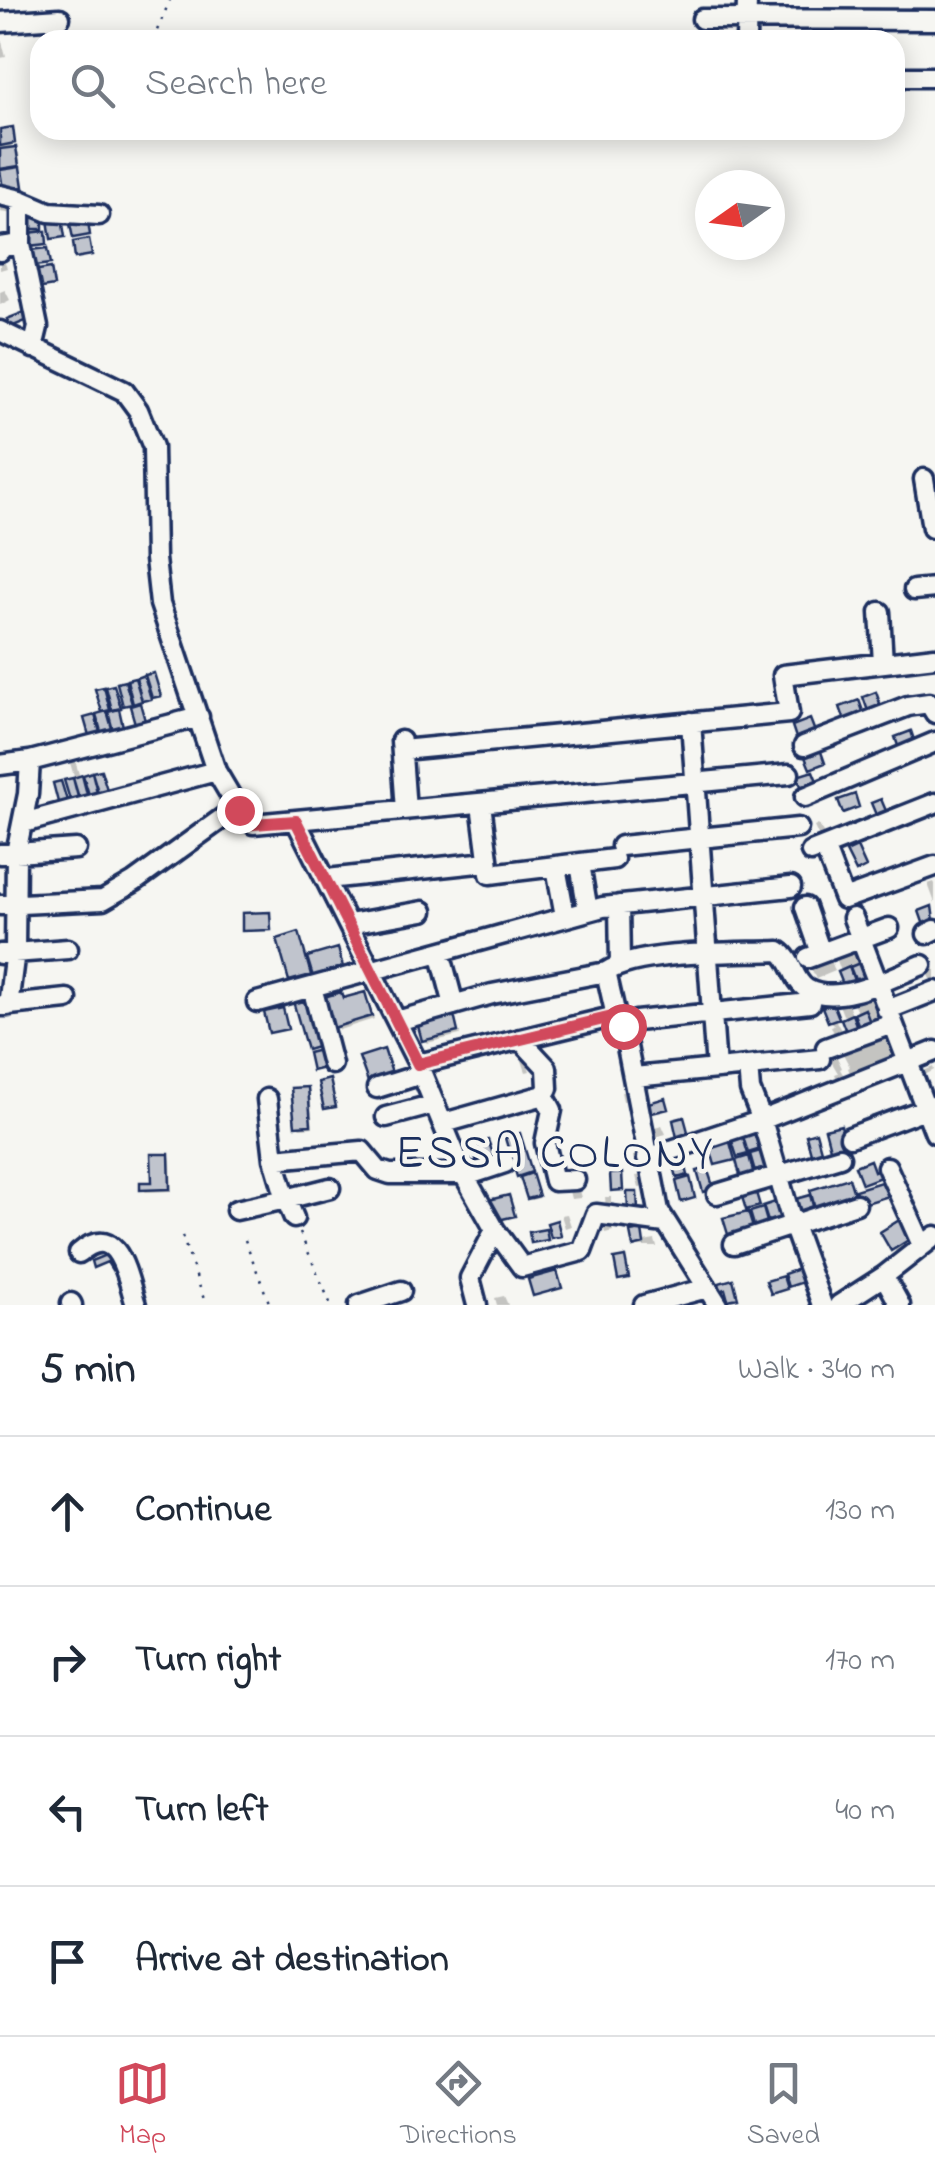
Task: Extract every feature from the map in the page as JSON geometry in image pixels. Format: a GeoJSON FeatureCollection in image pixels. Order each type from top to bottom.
{"type":"FeatureCollection","features":[{"type":"Feature","properties":{"kind":"street"},"geometry":{"type":"LineString","coordinates":[[702,18],[747,9],[935,20]]}},
{"type":"Feature","properties":{"kind":"street"},"geometry":{"type":"LineString","coordinates":[[0,22],[60,18]]}},
{"type":"Feature","properties":{"kind":"street"},"geometry":{"type":"LineString","coordinates":[[905,77],[935,77]]}},
{"type":"Feature","properties":{"kind":"street"},"geometry":{"type":"LineString","coordinates":[[0,195],[49,212],[99,215]]}},
{"type":"Feature","properties":{"kind":"street"},"geometry":{"type":"LineString","coordinates":[[21,200],[21,244],[38,327],[33,348]]}},
{"type":"Feature","properties":{"kind":"street"},"geometry":{"type":"LineString","coordinates":[[0,252],[1,247],[21,244]]}},
{"type":"Feature","properties":{"kind":"street"},"geometry":{"type":"LineString","coordinates":[[0,331],[124,391],[138,410],[153,448],[160,604],[216,772],[239,810],[253,824],[789,774]]}},
{"type":"Feature","properties":{"kind":"street"},"geometry":{"type":"LineString","coordinates":[[924,479],[928,528]]}},
{"type":"Feature","properties":{"kind":"street"},"geometry":{"type":"LineString","coordinates":[[914,590],[935,588]]}},
{"type":"Feature","properties":{"kind":"street"},"geometry":{"type":"LineString","coordinates":[[880,612],[883,664]]}},
{"type":"Feature","properties":{"kind":"street"},"geometry":{"type":"LineString","coordinates":[[406,810],[401,746],[789,713],[783,675],[935,657]]}},
{"type":"Feature","properties":{"kind":"street"},"geometry":{"type":"LineString","coordinates":[[804,746],[908,706],[929,703],[935,713]]}},
{"type":"Feature","properties":{"kind":"street"},"geometry":{"type":"LineString","coordinates":[[0,765],[30,762],[199,718]]}},
{"type":"Feature","properties":{"kind":"street"},"geometry":{"type":"LineString","coordinates":[[690,722],[716,1069]]}},
{"type":"Feature","properties":{"kind":"street"},"geometry":{"type":"LineString","coordinates":[[805,796],[935,742]]}},
{"type":"Feature","properties":{"kind":"street"},"geometry":{"type":"LineString","coordinates":[[30,762],[23,823],[8,853],[4,1006],[66,999]]}},
{"type":"Feature","properties":{"kind":"street"},"geometry":{"type":"LineString","coordinates":[[23,823],[216,772]]}},
{"type":"Feature","properties":{"kind":"street"},"geometry":{"type":"LineString","coordinates":[[481,804],[488,871],[494,876],[580,864],[617,852],[699,839],[798,828]]}},
{"type":"Feature","properties":{"kind":"street"},"geometry":{"type":"LineString","coordinates":[[935,804],[818,850],[844,899],[935,866]]}},
{"type":"Feature","properties":{"kind":"street"},"geometry":{"type":"LineString","coordinates":[[8,905],[103,900],[239,810]]}},
{"type":"Feature","properties":{"kind":"street"},"geometry":{"type":"LineString","coordinates":[[296,821],[420,1069],[464,1173],[495,1230],[522,1267],[582,1251],[596,1214],[665,1223]]}},
{"type":"Feature","properties":{"kind":"street"},"geometry":{"type":"LineString","coordinates":[[8,853],[76,849]]}},
{"type":"Feature","properties":{"kind":"street"},"geometry":{"type":"LineString","coordinates":[[327,879],[487,862]]}},
{"type":"Feature","properties":{"kind":"street"},"geometry":{"type":"LineString","coordinates":[[580,864],[588,910]]}},
{"type":"Feature","properties":{"kind":"street"},"geometry":{"type":"LineString","coordinates":[[556,867],[564,916]]}},
{"type":"Feature","properties":{"kind":"street"},"geometry":{"type":"LineString","coordinates":[[257,1002],[588,910],[792,887]]}},
{"type":"Feature","properties":{"kind":"street"},"geometry":{"type":"LineString","coordinates":[[619,904],[613,968],[616,1016],[623,1026],[634,1076],[647,1158],[665,1223],[718,1305]]}},
{"type":"Feature","properties":{"kind":"street"},"geometry":{"type":"LineString","coordinates":[[805,907],[814,956],[889,928]]}},
{"type":"Feature","properties":{"kind":"street"},"geometry":{"type":"LineString","coordinates":[[349,924],[422,911]]}},
{"type":"Feature","properties":{"kind":"street"},"geometry":{"type":"LineString","coordinates":[[853,918],[889,1017],[930,1107],[935,1133]]}},
{"type":"Feature","properties":{"kind":"street"},"geometry":{"type":"LineString","coordinates":[[7,952],[68,949]]}},
{"type":"Feature","properties":{"kind":"street"},"geometry":{"type":"LineString","coordinates":[[397,1021],[532,985],[708,954],[779,951],[786,956],[806,994]]}},
{"type":"Feature","properties":{"kind":"street"},"geometry":{"type":"LineString","coordinates":[[440,952],[454,1005]]}},
{"type":"Feature","properties":{"kind":"street"},"geometry":{"type":"LineString","coordinates":[[636,1021],[785,1006],[809,990],[834,996],[922,964]]}},
{"type":"Feature","properties":{"kind":"street"},"geometry":{"type":"LineString","coordinates":[[312,987],[332,1064]]}},
{"type":"Feature","properties":{"kind":"street"},"geometry":{"type":"LineString","coordinates":[[634,1076],[748,1066],[823,1053],[935,991]]}},
{"type":"Feature","properties":{"kind":"street"},"geometry":{"type":"LineString","coordinates":[[378,1088],[420,1069],[616,1016]]}},
{"type":"Feature","properties":{"kind":"street"},"geometry":{"type":"LineString","coordinates":[[444,1123],[544,1095],[548,1088],[547,1068],[520,1039]]}},
{"type":"Feature","properties":{"kind":"street"},"geometry":{"type":"LineString","coordinates":[[647,1158],[762,1120],[935,1052]]}},
{"type":"Feature","properties":{"kind":"street"},"geometry":{"type":"LineString","coordinates":[[748,1066],[750,1090],[822,1305]]}},
{"type":"Feature","properties":{"kind":"street"},"geometry":{"type":"LineString","coordinates":[[544,1095],[552,1110],[545,1143],[554,1181],[574,1180]]}},
{"type":"Feature","properties":{"kind":"street"},"geometry":{"type":"LineString","coordinates":[[267,1099],[274,1159],[294,1218]]}},
{"type":"Feature","properties":{"kind":"street"},"geometry":{"type":"LineString","coordinates":[[386,1118],[435,1104]]}},
{"type":"Feature","properties":{"kind":"street"},"geometry":{"type":"LineString","coordinates":[[850,1137],[930,1107]]}},
{"type":"Feature","properties":{"kind":"street"},"geometry":{"type":"LineString","coordinates":[[274,1159],[358,1150],[378,1170],[390,1174],[472,1174],[505,1163]]}},
{"type":"Feature","properties":{"kind":"street"},"geometry":{"type":"LineString","coordinates":[[717,1194],[840,1157]]}},
{"type":"Feature","properties":{"kind":"street"},"geometry":{"type":"LineString","coordinates":[[839,1305],[928,1241],[887,1167]]}},
{"type":"Feature","properties":{"kind":"street"},"geometry":{"type":"LineString","coordinates":[[236,1210],[330,1188]]}},
{"type":"Feature","properties":{"kind":"street"},"geometry":{"type":"LineString","coordinates":[[734,1244],[856,1204]]}},
{"type":"Feature","properties":{"kind":"street"},"geometry":{"type":"LineString","coordinates":[[477,1305],[470,1278],[495,1230]]}},
{"type":"Feature","properties":{"kind":"street"},"geometry":{"type":"LineString","coordinates":[[79,1254],[90,1244],[112,1247],[124,1263],[136,1305]]}},
{"type":"Feature","properties":{"kind":"street"},"geometry":{"type":"LineString","coordinates":[[884,1276],[900,1305]]}},
{"type":"Feature","properties":{"kind":"street"},"geometry":{"type":"LineString","coordinates":[[644,1305],[707,1288]]}},
{"type":"Feature","properties":{"kind":"street"},"geometry":{"type":"LineString","coordinates":[[359,1305],[401,1290]]}},
{"type":"Feature","properties":{"kind":"path"},"geometry":{"type":"LineString","coordinates":[[157,30],[170,0]]}},
{"type":"Feature","properties":{"kind":"path"},"geometry":{"type":"LineString","coordinates":[[294,1218],[331,1305]]}},
{"type":"Feature","properties":{"kind":"path"},"geometry":{"type":"LineString","coordinates":[[182,1236],[206,1305]]}},
{"type":"Feature","properties":{"kind":"path"},"geometry":{"type":"LineString","coordinates":[[245,1240],[270,1305]]}},
{"type":"Feature","properties":{"kind":"building"},"geometry":{"type":"Polygon","coordinates":[[[13,127],[15,143],[0,146],[0,129],[13,127]]]}},
{"type":"Feature","properties":{"kind":"building"},"geometry":{"type":"Polygon","coordinates":[[[16,147],[19,166],[0,169],[0,149],[16,147]]]}},
{"type":"Feature","properties":{"kind":"building"},"geometry":{"type":"Polygon","coordinates":[[[20,167],[23,187],[3,189],[0,170],[20,167]]]}},
{"type":"Feature","properties":{"kind":"building"},"geometry":{"type":"Polygon","coordinates":[[[28,212],[43,217],[43,229],[28,229],[28,212]]]}},
{"type":"Feature","properties":{"kind":"building"},"geometry":{"type":"Polygon","coordinates":[[[62,218],[65,237],[51,239],[48,220],[62,218]]]}},
{"type":"Feature","properties":{"kind":"building"},"geometry":{"type":"Polygon","coordinates":[[[88,221],[90,235],[73,238],[70,224],[88,221]]]}},
{"type":"Feature","properties":{"kind":"building"},"geometry":{"type":"Polygon","coordinates":[[[46,231],[47,244],[29,246],[28,233],[46,231]]]}},
{"type":"Feature","properties":{"kind":"building"},"geometry":{"type":"Polygon","coordinates":[[[89,239],[92,255],[75,258],[73,242],[89,239]]]}},
{"type":"Feature","properties":{"kind":"building"},"geometry":{"type":"Polygon","coordinates":[[[48,248],[51,264],[34,266],[31,250],[48,248]]]}},
{"type":"Feature","properties":{"kind":"building"},"geometry":{"type":"Polygon","coordinates":[[[51,268],[54,286],[35,289],[32,271],[51,268]]]}},
{"type":"Feature","properties":{"kind":"building"},"geometry":{"type":"Polygon","coordinates":[[[30,310],[33,318],[11,327],[7,319],[30,310]]]}},
{"type":"Feature","properties":{"kind":"building"},"geometry":{"type":"Polygon","coordinates":[[[154,673],[161,696],[152,698],[145,675],[154,673]]]}},
{"type":"Feature","properties":{"kind":"building"},"geometry":{"type":"Polygon","coordinates":[[[144,675],[151,699],[142,701],[136,678],[144,675]]]}},
{"type":"Feature","properties":{"kind":"building"},"geometry":{"type":"Polygon","coordinates":[[[135,678],[142,701],[133,704],[127,680],[135,678]]]}},
{"type":"Feature","properties":{"kind":"building"},"geometry":{"type":"Polygon","coordinates":[[[125,681],[132,704],[123,706],[117,683],[125,681]]]}},
{"type":"Feature","properties":{"kind":"building"},"geometry":{"type":"Polygon","coordinates":[[[114,685],[121,708],[112,710],[106,687],[114,685]]]}},
{"type":"Feature","properties":{"kind":"building"},"geometry":{"type":"Polygon","coordinates":[[[104,687],[110,710],[102,712],[95,689],[104,687]]]}},
{"type":"Feature","properties":{"kind":"building"},"geometry":{"type":"Polygon","coordinates":[[[876,692],[882,709],[869,714],[863,697],[876,692]]]}},
{"type":"Feature","properties":{"kind":"building"},"geometry":{"type":"Polygon","coordinates":[[[859,700],[865,717],[846,724],[840,707],[859,700]]]}},
{"type":"Feature","properties":{"kind":"building"},"geometry":{"type":"Polygon","coordinates":[[[140,703],[146,724],[136,727],[130,706],[140,703]]]}},
{"type":"Feature","properties":{"kind":"building"},"geometry":{"type":"Polygon","coordinates":[[[119,709],[124,731],[114,734],[108,712],[119,709]]]}},
{"type":"Feature","properties":{"kind":"building"},"geometry":{"type":"Polygon","coordinates":[[[107,711],[113,732],[102,735],[96,714],[107,711]]]}},
{"type":"Feature","properties":{"kind":"building"},"geometry":{"type":"Polygon","coordinates":[[[95,715],[101,736],[90,739],[84,718],[95,715]]]}},
{"type":"Feature","properties":{"kind":"building"},"geometry":{"type":"Polygon","coordinates":[[[810,719],[817,737],[798,744],[792,726],[810,719]]]}},
{"type":"Feature","properties":{"kind":"building"},"geometry":{"type":"Polygon","coordinates":[[[911,731],[917,749],[901,755],[895,737],[911,731]]]}},
{"type":"Feature","properties":{"kind":"building"},"geometry":{"type":"Polygon","coordinates":[[[819,746],[825,763],[810,769],[803,752],[819,746]]]}},
{"type":"Feature","properties":{"kind":"building"},"geometry":{"type":"Polygon","coordinates":[[[101,770],[108,793],[99,795],[92,772],[101,770]]]}},
{"type":"Feature","properties":{"kind":"building"},"geometry":{"type":"Polygon","coordinates":[[[813,771],[819,786],[803,791],[797,776],[813,771]]]}},
{"type":"Feature","properties":{"kind":"building"},"geometry":{"type":"Polygon","coordinates":[[[92,772],[98,796],[90,798],[83,775],[92,772]]]}},
{"type":"Feature","properties":{"kind":"building"},"geometry":{"type":"Polygon","coordinates":[[[82,775],[88,798],[80,801],[73,778],[82,775]]]}},
{"type":"Feature","properties":{"kind":"building"},"geometry":{"type":"Polygon","coordinates":[[[73,778],[79,801],[71,803],[64,780],[73,778]]]}},
{"type":"Feature","properties":{"kind":"building"},"geometry":{"type":"Polygon","coordinates":[[[61,781],[68,804],[59,806],[53,783],[61,781]]]}},
{"type":"Feature","properties":{"kind":"building"},"geometry":{"type":"Polygon","coordinates":[[[855,794],[859,807],[843,813],[838,800],[855,794]]]}},
{"type":"Feature","properties":{"kind":"building"},"geometry":{"type":"Polygon","coordinates":[[[881,799],[889,818],[879,822],[871,803],[881,799]]]}},
{"type":"Feature","properties":{"kind":"building"},"geometry":{"type":"Polygon","coordinates":[[[857,847],[866,867],[856,872],[846,852],[857,847]]]}},
{"type":"Feature","properties":{"kind":"building"},"geometry":{"type":"Polygon","coordinates":[[[932,906],[935,928],[926,931],[919,911],[932,906]]]}},
{"type":"Feature","properties":{"kind":"building"},"geometry":{"type":"Polygon","coordinates":[[[270,912],[271,930],[242,931],[242,913],[270,912]]]}},
{"type":"Feature","properties":{"kind":"building"},"geometry":{"type":"Polygon","coordinates":[[[299,932],[311,975],[289,981],[277,939],[299,932]]]}},
{"type":"Feature","properties":{"kind":"building"},"geometry":{"type":"Polygon","coordinates":[[[338,948],[344,971],[314,980],[307,957],[338,948]]]}},
{"type":"Feature","properties":{"kind":"building"},"geometry":{"type":"Polygon","coordinates":[[[862,962],[868,978],[856,982],[850,967],[862,962]]]}},
{"type":"Feature","properties":{"kind":"building"},"geometry":{"type":"Polygon","coordinates":[[[849,967],[855,983],[844,987],[838,972],[849,967]]]}},
{"type":"Feature","properties":{"kind":"building"},"geometry":{"type":"Polygon","coordinates":[[[341,992],[343,998],[365,992],[372,1016],[333,1028],[324,997],[341,992]]]}},
{"type":"Feature","properties":{"kind":"building"},"geometry":{"type":"Polygon","coordinates":[[[310,997],[324,1045],[307,1050],[293,1001],[310,997]]]}},
{"type":"Feature","properties":{"kind":"building"},"geometry":{"type":"Polygon","coordinates":[[[833,1003],[839,1018],[828,1022],[822,1007],[833,1003]]]}},
{"type":"Feature","properties":{"kind":"building"},"geometry":{"type":"Polygon","coordinates":[[[283,1008],[288,1029],[269,1033],[264,1012],[283,1008]]]}},
{"type":"Feature","properties":{"kind":"building"},"geometry":{"type":"Polygon","coordinates":[[[865,1009],[871,1025],[860,1029],[854,1014],[865,1009]]]}},
{"type":"Feature","properties":{"kind":"building"},"geometry":{"type":"Polygon","coordinates":[[[453,1011],[458,1032],[422,1041],[417,1022],[453,1011]]]}},
{"type":"Feature","properties":{"kind":"building"},"geometry":{"type":"Polygon","coordinates":[[[852,1014],[858,1030],[847,1034],[841,1019],[852,1014]]]}},
{"type":"Feature","properties":{"kind":"building"},"geometry":{"type":"Polygon","coordinates":[[[324,1049],[328,1067],[312,1071],[308,1053],[324,1049]]]}},
{"type":"Feature","properties":{"kind":"building"},"geometry":{"type":"Polygon","coordinates":[[[384,1049],[392,1073],[368,1082],[359,1057],[384,1049]]]}},
{"type":"Feature","properties":{"kind":"building"},"geometry":{"type":"Polygon","coordinates":[[[330,1079],[336,1107],[324,1109],[318,1082],[330,1079]]]}},
{"type":"Feature","properties":{"kind":"building"},"geometry":{"type":"Polygon","coordinates":[[[308,1087],[311,1125],[295,1126],[291,1088],[308,1087]]]}},
{"type":"Feature","properties":{"kind":"building"},"geometry":{"type":"Polygon","coordinates":[[[665,1098],[668,1109],[648,1114],[645,1104],[665,1098]]]}},
{"type":"Feature","properties":{"kind":"building"},"geometry":{"type":"Polygon","coordinates":[[[684,1117],[690,1139],[678,1142],[673,1120],[684,1117]]]}},
{"type":"Feature","properties":{"kind":"building"},"geometry":{"type":"Polygon","coordinates":[[[841,1125],[847,1148],[831,1152],[825,1129],[841,1125]]]}},
{"type":"Feature","properties":{"kind":"building"},"geometry":{"type":"Polygon","coordinates":[[[758,1128],[764,1148],[748,1153],[742,1133],[758,1128]]]}},
{"type":"Feature","properties":{"kind":"building"},"geometry":{"type":"Polygon","coordinates":[[[816,1132],[822,1154],[812,1157],[806,1135],[816,1132]]]}},
{"type":"Feature","properties":{"kind":"building"},"geometry":{"type":"Polygon","coordinates":[[[520,1133],[532,1172],[517,1177],[505,1138],[520,1133]]]}},
{"type":"Feature","properties":{"kind":"building"},"geometry":{"type":"Polygon","coordinates":[[[742,1134],[748,1154],[737,1157],[731,1138],[742,1134]]]}},
{"type":"Feature","properties":{"kind":"building"},"geometry":{"type":"Polygon","coordinates":[[[729,1139],[735,1160],[715,1165],[709,1144],[729,1139]]]}},
{"type":"Feature","properties":{"kind":"building"},"geometry":{"type":"Polygon","coordinates":[[[488,1140],[496,1162],[479,1168],[472,1146],[488,1140]]]}},
{"type":"Feature","properties":{"kind":"building"},"geometry":{"type":"Polygon","coordinates":[[[764,1150],[770,1171],[756,1175],[750,1154],[764,1150]]]}},
{"type":"Feature","properties":{"kind":"building"},"geometry":{"type":"Polygon","coordinates":[[[682,1151],[688,1175],[677,1178],[671,1154],[682,1151]]]}},
{"type":"Feature","properties":{"kind":"building"},"geometry":{"type":"Polygon","coordinates":[[[151,1154],[169,1154],[170,1189],[140,1190],[140,1182],[152,1182],[151,1154]]]}},
{"type":"Feature","properties":{"kind":"building"},"geometry":{"type":"Polygon","coordinates":[[[749,1156],[754,1175],[741,1179],[736,1160],[749,1156]]]}},
{"type":"Feature","properties":{"kind":"building"},"geometry":{"type":"Polygon","coordinates":[[[870,1160],[874,1171],[883,1167],[886,1175],[862,1184],[855,1166],[870,1160]]]}},
{"type":"Feature","properties":{"kind":"building"},"geometry":{"type":"Polygon","coordinates":[[[707,1168],[714,1189],[703,1192],[697,1171],[707,1168]]]}},
{"type":"Feature","properties":{"kind":"building"},"geometry":{"type":"Polygon","coordinates":[[[532,1173],[539,1196],[527,1199],[520,1177],[532,1173]]]}},
{"type":"Feature","properties":{"kind":"building"},"geometry":{"type":"Polygon","coordinates":[[[622,1173],[623,1190],[611,1191],[610,1174],[622,1173]]]}},
{"type":"Feature","properties":{"kind":"building"},"geometry":{"type":"Polygon","coordinates":[[[690,1177],[695,1198],[681,1202],[676,1181],[690,1177]]]}},
{"type":"Feature","properties":{"kind":"building"},"geometry":{"type":"Polygon","coordinates":[[[849,1178],[856,1200],[816,1211],[810,1190],[849,1178]]]}},
{"type":"Feature","properties":{"kind":"building"},"geometry":{"type":"Polygon","coordinates":[[[884,1181],[889,1196],[860,1205],[855,1190],[884,1181]]]}},
{"type":"Feature","properties":{"kind":"building"},"geometry":{"type":"Polygon","coordinates":[[[754,1186],[760,1206],[746,1210],[740,1190],[754,1186]]]}},
{"type":"Feature","properties":{"kind":"building"},"geometry":{"type":"Polygon","coordinates":[[[627,1192],[637,1192],[638,1210],[628,1210],[627,1192]]]}},
{"type":"Feature","properties":{"kind":"building"},"geometry":{"type":"Polygon","coordinates":[[[509,1195],[515,1216],[494,1221],[489,1200],[509,1195]]]}},
{"type":"Feature","properties":{"kind":"building"},"geometry":{"type":"Polygon","coordinates":[[[810,1195],[815,1213],[797,1218],[792,1200],[810,1195]]]}},
{"type":"Feature","properties":{"kind":"building"},"geometry":{"type":"Polygon","coordinates":[[[781,1200],[788,1223],[770,1228],[763,1206],[781,1200]]]}},
{"type":"Feature","properties":{"kind":"building"},"geometry":{"type":"Polygon","coordinates":[[[763,1208],[769,1229],[756,1232],[750,1212],[763,1208]]]}},
{"type":"Feature","properties":{"kind":"building"},"geometry":{"type":"Polygon","coordinates":[[[748,1212],[755,1234],[730,1241],[723,1218],[748,1212]]]}},
{"type":"Feature","properties":{"kind":"building"},"geometry":{"type":"Polygon","coordinates":[[[901,1219],[913,1237],[891,1251],[880,1232],[901,1219]]]}},
{"type":"Feature","properties":{"kind":"building"},"geometry":{"type":"Polygon","coordinates":[[[557,1220],[561,1236],[551,1238],[547,1223],[557,1220]]]}},
{"type":"Feature","properties":{"kind":"building"},"geometry":{"type":"Polygon","coordinates":[[[546,1229],[548,1240],[531,1243],[529,1232],[546,1229]]]}},
{"type":"Feature","properties":{"kind":"building"},"geometry":{"type":"Polygon","coordinates":[[[642,1230],[644,1244],[633,1247],[630,1232],[642,1230]]]}},
{"type":"Feature","properties":{"kind":"building"},"geometry":{"type":"Polygon","coordinates":[[[113,1252],[119,1264],[112,1270],[107,1262],[93,1268],[91,1261],[113,1252]]]}},
{"type":"Feature","properties":{"kind":"building"},"geometry":{"type":"Polygon","coordinates":[[[625,1257],[629,1278],[618,1280],[614,1259],[625,1257]]]}},
{"type":"Feature","properties":{"kind":"building"},"geometry":{"type":"Polygon","coordinates":[[[801,1268],[806,1281],[788,1287],[784,1274],[801,1268]]]}},
{"type":"Feature","properties":{"kind":"building"},"geometry":{"type":"Polygon","coordinates":[[[557,1271],[562,1288],[533,1296],[528,1279],[557,1271]]]}},
{"type":"Feature","properties":{"kind":"building"},"geometry":{"type":"Polygon","coordinates":[[[783,1276],[787,1289],[771,1294],[766,1281],[783,1276]]]}},
{"type":"Feature","properties":{"kind":"building"},"geometry":{"type":"Polygon","coordinates":[[[733,1279],[738,1298],[728,1300],[719,1283],[733,1279]]]}},
{"type":"Feature","properties":{"kind":"district","name":"ESSA COLONY"},"geometry":{"type":"Point","coordinates":[555,1150]}},
{"type":"Feature","properties":{"kind":"route"},"geometry":{"type":"LineString","coordinates":[[239,810],[253,824],[296,821],[418,1064],[616,1016],[623,1026]]}}]}
